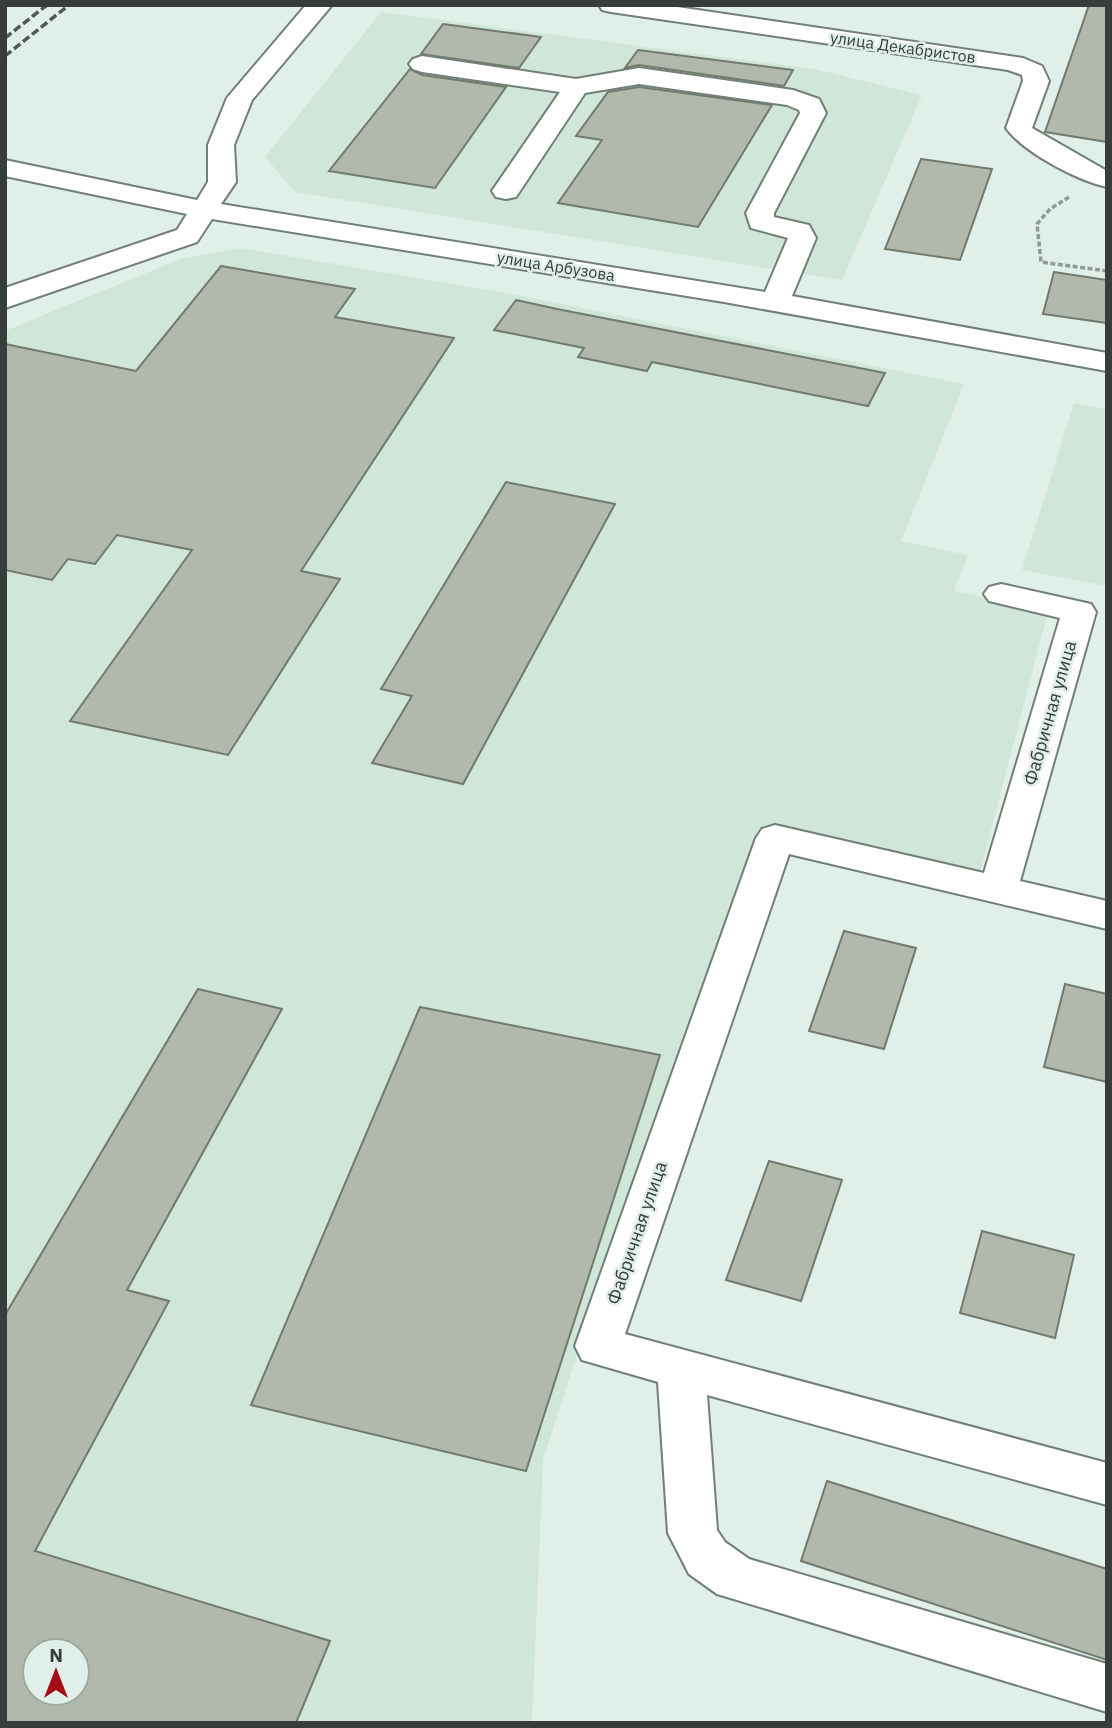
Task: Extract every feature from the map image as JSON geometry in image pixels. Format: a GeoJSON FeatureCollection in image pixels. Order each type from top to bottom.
{"type":"FeatureCollection","features":[{"type":"Feature","properties":{"kind":"street"},"geometry":{"type":"LineString","coordinates":[[5,299],[187,236],[222,182],[221,145],[240,98],[320,5]]}},
{"type":"Feature","properties":{"kind":"street","name":"улица Декабристов"},"geometry":{"type":"LineString","coordinates":[[611,5],[1014,63],[1033,71],[1036,81],[1019,128],[1025,136],[1102,178]]}},
{"type":"Feature","properties":{"kind":"street"},"geometry":{"type":"LineString","coordinates":[[652,10],[679,5]]}},
{"type":"Feature","properties":{"kind":"street"},"geometry":{"type":"LineString","coordinates":[[422,64],[576,87],[639,76],[793,98],[810,105],[813,113],[760,213],[761,222],[799,231],[802,238],[775,302]]}},
{"type":"Feature","properties":{"kind":"street"},"geometry":{"type":"LineString","coordinates":[[506,191],[576,87]]}},
{"type":"Feature","properties":{"kind":"street","name":"улица Арбузова"},"geometry":{"type":"LineString","coordinates":[[5,167],[206,210],[775,302],[1107,362]]}},
{"type":"Feature","properties":{"kind":"street","name":"Фабричная улица"},"geometry":{"type":"LineString","coordinates":[[998,890],[1079,612],[1001,594]]}},
{"type":"Feature","properties":{"kind":"street","name":"Фабричная улица"},"geometry":{"type":"LineString","coordinates":[[1107,915],[775,838],[598,1346],[1107,1484]]}},
{"type":"Feature","properties":{"kind":"street"},"geometry":{"type":"LineString","coordinates":[[681,1368],[693,1533],[707,1558],[735,1578],[1107,1688]]}},
{"type":"Feature","properties":{"kind":"path"},"geometry":{"type":"LineString","coordinates":[[1102,178],[1050,209],[1037,223],[1041,262],[1107,271]]}},
{"type":"Feature","properties":{"kind":"shaded area"},"geometry":{"type":"Polygon","coordinates":[[[381,12],[814,69],[922,95],[842,280],[295,192],[265,157],[381,12]]]}},
{"type":"Feature","properties":{"kind":"shaded area"},"geometry":{"type":"Polygon","coordinates":[[[240,248],[512,294],[964,384],[901,541],[968,555],[954,591],[1048,611],[979,876],[767,827],[681,1053],[596,1295],[543,1460],[532,1723],[5,1723],[5,331],[180,259],[240,248]]]}},
{"type":"Feature","properties":{"kind":"shaded area"},"geometry":{"type":"Polygon","coordinates":[[[1074,403],[1107,409],[1107,586],[1022,570],[1074,403]]]}},
{"type":"Feature","properties":{"kind":"building"},"geometry":{"type":"Polygon","coordinates":[[[1089,5],[1107,5],[1107,142],[1045,132],[1089,5]]]}},
{"type":"Feature","properties":{"kind":"building"},"geometry":{"type":"Polygon","coordinates":[[[443,24],[541,37],[519,68],[421,54],[443,24]]]}},
{"type":"Feature","properties":{"kind":"building"},"geometry":{"type":"Polygon","coordinates":[[[638,50],[793,70],[784,86],[639,65],[625,68],[638,50]]]}},
{"type":"Feature","properties":{"kind":"building"},"geometry":{"type":"Polygon","coordinates":[[[410,69],[422,75],[506,87],[435,188],[329,171],[410,69]]]}},
{"type":"Feature","properties":{"kind":"building"},"geometry":{"type":"Polygon","coordinates":[[[639,87],[772,105],[698,227],[558,203],[602,140],[576,136],[608,92],[639,87]]]}},
{"type":"Feature","properties":{"kind":"building"},"geometry":{"type":"Polygon","coordinates":[[[921,159],[992,169],[960,260],[885,249],[921,159]]]}},
{"type":"Feature","properties":{"kind":"building"},"geometry":{"type":"Polygon","coordinates":[[[221,266],[355,289],[335,317],[454,338],[301,571],[340,579],[228,755],[70,721],[192,550],[117,535],[95,564],[68,559],[52,580],[5,570],[5,344],[136,371],[221,266]]]}},
{"type":"Feature","properties":{"kind":"building"},"geometry":{"type":"Polygon","coordinates":[[[1054,272],[1107,280],[1107,323],[1043,314],[1054,272]]]}},
{"type":"Feature","properties":{"kind":"building"},"geometry":{"type":"Polygon","coordinates":[[[516,300],[885,373],[868,406],[652,362],[647,371],[578,357],[584,348],[494,330],[516,300]]]}},
{"type":"Feature","properties":{"kind":"building"},"geometry":{"type":"Polygon","coordinates":[[[506,482],[615,504],[463,784],[372,763],[412,696],[381,689],[506,482]]]}},
{"type":"Feature","properties":{"kind":"building"},"geometry":{"type":"Polygon","coordinates":[[[844,931],[916,948],[884,1049],[809,1031],[844,931]]]}},
{"type":"Feature","properties":{"kind":"building"},"geometry":{"type":"Polygon","coordinates":[[[1065,984],[1107,994],[1107,1082],[1044,1067],[1065,984]]]}},
{"type":"Feature","properties":{"kind":"building"},"geometry":{"type":"Polygon","coordinates":[[[198,989],[282,1009],[127,1290],[169,1301],[35,1551],[330,1641],[296,1723],[5,1723],[5,1315],[198,989]]]}},
{"type":"Feature","properties":{"kind":"building"},"geometry":{"type":"Polygon","coordinates":[[[420,1007],[660,1055],[526,1471],[251,1405],[420,1007]]]}},
{"type":"Feature","properties":{"kind":"building"},"geometry":{"type":"Polygon","coordinates":[[[769,1161],[842,1180],[801,1301],[726,1280],[769,1161]]]}},
{"type":"Feature","properties":{"kind":"building"},"geometry":{"type":"Polygon","coordinates":[[[982,1231],[1074,1255],[1055,1338],[960,1313],[982,1231]]]}},
{"type":"Feature","properties":{"kind":"building"},"geometry":{"type":"Polygon","coordinates":[[[827,1481],[1107,1569],[1107,1660],[801,1561],[827,1481]]]}},
{"type":"Feature","properties":{"kind":"railway"},"geometry":{"type":"LineString","coordinates":[[5,38],[47,5]]}},
{"type":"Feature","properties":{"kind":"railway"},"geometry":{"type":"LineString","coordinates":[[5,56],[69,5]]}}]}
